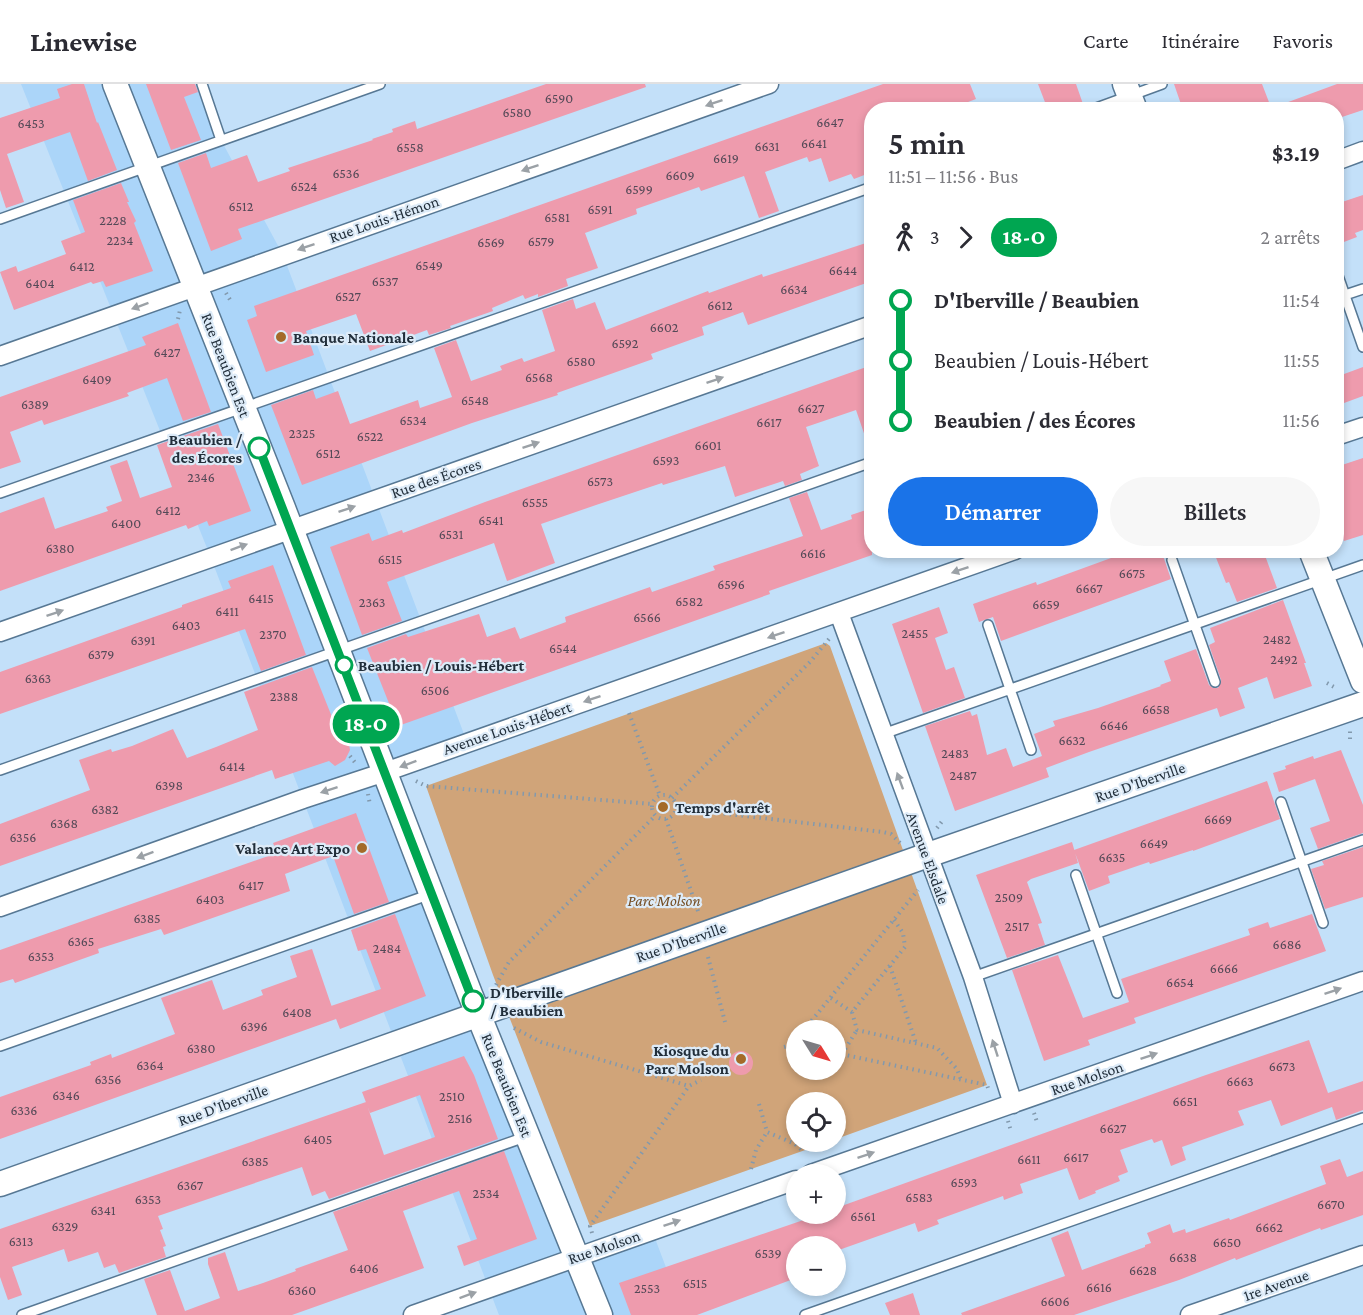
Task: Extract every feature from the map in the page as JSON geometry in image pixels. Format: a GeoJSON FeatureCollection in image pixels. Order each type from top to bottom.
{"type":"FeatureCollection","features":[{"type":"Feature","properties":{"kind":"street","name":"Rue Beaubien Est"},"geometry":{"type":"LineString","coordinates":[[115,84],[339,651],[479,1015],[600,1315]]}},
{"type":"Feature","properties":{"kind":"street","name":"Rue Louis-Hémon"},"geometry":{"type":"LineString","coordinates":[[0,356],[769,84]]}},
{"type":"Feature","properties":{"kind":"street"},"geometry":{"type":"LineString","coordinates":[[1344,158],[1363,151]]}},
{"type":"Feature","properties":{"kind":"street","name":"Rue des Écores"},"geometry":{"type":"LineString","coordinates":[[0,632],[864,329]]}},
{"type":"Feature","properties":{"kind":"street"},"geometry":{"type":"LineString","coordinates":[[1344,433],[1363,427]]}},
{"type":"Feature","properties":{"kind":"street","name":"Avenue Louis-Hébert"},"geometry":{"type":"LineString","coordinates":[[0,907],[993,558]]}},
{"type":"Feature","properties":{"kind":"street"},"geometry":{"type":"LineString","coordinates":[[1314,558],[1363,681]]}},
{"type":"Feature","properties":{"kind":"street","name":"Avenue Elsdale"},"geometry":{"type":"LineString","coordinates":[[838,613],[973,977],[1013,1104]]}},
{"type":"Feature","properties":{"kind":"street","name":"Rue D'Iberville"},"geometry":{"type":"LineString","coordinates":[[0,1184],[928,855],[1363,704]]}},
{"type":"Feature","properties":{"kind":"street","name":"Rue Molson"},"geometry":{"type":"LineString","coordinates":[[840,1164],[1363,981]]}},
{"type":"Feature","properties":{"kind":"street","name":"Rue Molson"},"geometry":{"type":"LineString","coordinates":[[413,1315],[786,1184]]}},
{"type":"Feature","properties":{"kind":"street","name":"1re Avenue"},"geometry":{"type":"LineString","coordinates":[[1190,1315],[1363,1255]]}},
{"type":"Feature","properties":{"kind":"lane"},"geometry":{"type":"LineString","coordinates":[[202,84],[221,140]]}},
{"type":"Feature","properties":{"kind":"lane"},"geometry":{"type":"LineString","coordinates":[[0,219],[380,84]]}},
{"type":"Feature","properties":{"kind":"lane"},"geometry":{"type":"LineString","coordinates":[[1113,102],[1162,84]]}},
{"type":"Feature","properties":{"kind":"lane"},"geometry":{"type":"LineString","coordinates":[[0,493],[864,190]]}},
{"type":"Feature","properties":{"kind":"lane"},"geometry":{"type":"LineString","coordinates":[[1344,296],[1363,289]]}},
{"type":"Feature","properties":{"kind":"lane"},"geometry":{"type":"LineString","coordinates":[[1344,304],[1363,347]]}},
{"type":"Feature","properties":{"kind":"lane"},"geometry":{"type":"LineString","coordinates":[[0,770],[864,465]]}},
{"type":"Feature","properties":{"kind":"lane"},"geometry":{"type":"LineString","coordinates":[[1172,560],[1215,682]]}},
{"type":"Feature","properties":{"kind":"lane"},"geometry":{"type":"LineString","coordinates":[[883,734],[1363,565]]}},
{"type":"Feature","properties":{"kind":"lane"},"geometry":{"type":"LineString","coordinates":[[988,625],[1031,750]]}},
{"type":"Feature","properties":{"kind":"lane"},"geometry":{"type":"LineString","coordinates":[[1281,802],[1323,924]]}},
{"type":"Feature","properties":{"kind":"lane"},"geometry":{"type":"LineString","coordinates":[[973,977],[1363,840]]}},
{"type":"Feature","properties":{"kind":"lane"},"geometry":{"type":"LineString","coordinates":[[1076,875],[1117,993]]}},
{"type":"Feature","properties":{"kind":"lane"},"geometry":{"type":"LineString","coordinates":[[0,1046],[433,894]]}},
{"type":"Feature","properties":{"kind":"lane"},"geometry":{"type":"LineString","coordinates":[[805,1315],[1363,1118]]}},
{"type":"Feature","properties":{"kind":"lane"},"geometry":{"type":"LineString","coordinates":[[22,1315],[528,1136]]}},
{"type":"Feature","properties":{"kind":"path"},"geometry":{"type":"LineString","coordinates":[[672,798],[826,643]]}},
{"type":"Feature","properties":{"kind":"path"},"geometry":{"type":"LineString","coordinates":[[1327,683],[1336,688]]}},
{"type":"Feature","properties":{"kind":"path"},"geometry":{"type":"LineString","coordinates":[[629,713],[660,796]]}},
{"type":"Feature","properties":{"kind":"path"},"geometry":{"type":"LineString","coordinates":[[413,779],[426,786],[652,804],[660,796]]}},
{"type":"Feature","properties":{"kind":"path"},"geometry":{"type":"LineString","coordinates":[[368,793],[370,805]]}},
{"type":"Feature","properties":{"kind":"path"},"geometry":{"type":"LineString","coordinates":[[660,796],[672,798]]}},
{"type":"Feature","properties":{"kind":"path"},"geometry":{"type":"LineString","coordinates":[[655,816],[666,819],[673,815],[676,808],[672,798]]}},
{"type":"Feature","properties":{"kind":"path"},"geometry":{"type":"LineString","coordinates":[[652,804],[655,816]]}},
{"type":"Feature","properties":{"kind":"path"},"geometry":{"type":"LineString","coordinates":[[676,808],[883,832],[891,834],[897,841]]}},
{"type":"Feature","properties":{"kind":"path"},"geometry":{"type":"LineString","coordinates":[[498,981],[509,962],[655,816]]}},
{"type":"Feature","properties":{"kind":"path"},"geometry":{"type":"LineString","coordinates":[[666,819],[699,914]]}},
{"type":"Feature","properties":{"kind":"path"},"geometry":{"type":"LineString","coordinates":[[937,828],[943,820]]}},
{"type":"Feature","properties":{"kind":"path"},"geometry":{"type":"LineString","coordinates":[[812,1020],[894,920],[917,888]]}},
{"type":"Feature","properties":{"kind":"path"},"geometry":{"type":"LineString","coordinates":[[852,1012],[905,947],[906,941],[903,933],[894,920]]}},
{"type":"Feature","properties":{"kind":"path"},"geometry":{"type":"LineString","coordinates":[[708,957],[725,1022]]}},
{"type":"Feature","properties":{"kind":"path"},"geometry":{"type":"LineString","coordinates":[[890,966],[916,1044]]}},
{"type":"Feature","properties":{"kind":"path"},"geometry":{"type":"LineString","coordinates":[[831,998],[852,1012],[858,1030]]}},
{"type":"Feature","properties":{"kind":"path"},"geometry":{"type":"LineString","coordinates":[[514,1028],[541,1042],[689,1086]]}},
{"type":"Feature","properties":{"kind":"path"},"geometry":{"type":"LineString","coordinates":[[858,1030],[937,1048],[957,1069],[961,1080]]}},
{"type":"Feature","properties":{"kind":"path"},"geometry":{"type":"LineString","coordinates":[[846,1048],[858,1030]]}},
{"type":"Feature","properties":{"kind":"path"},"geometry":{"type":"LineString","coordinates":[[846,1055],[987,1085]]}},
{"type":"Feature","properties":{"kind":"path"},"geometry":{"type":"LineString","coordinates":[[590,1226],[689,1086],[702,1080]]}},
{"type":"Feature","properties":{"kind":"path"},"geometry":{"type":"LineString","coordinates":[[751,1169],[756,1150],[767,1132],[759,1104]]}},
{"type":"Feature","properties":{"kind":"path"},"geometry":{"type":"LineString","coordinates":[[767,1132],[786,1140]]}},
{"type":"Feature","properties":{"kind":"shaded area"},"geometry":{"type":"Polygon","coordinates":[[[21,84],[202,84],[221,140],[283,255],[467,742],[385,772],[577,1256],[653,1233],[684,1315],[499,1315],[211,558],[21,84]]]}},
{"type":"Feature","properties":{"kind":"green space","name":"Parc Molson"},"geometry":{"type":"Polygon","coordinates":[[[826,643],[830,646],[987,1085],[846,1135],[846,1092],[786,1092],[786,1152],[800,1152],[590,1226],[493,975],[426,786],[826,643]]]}},
{"type":"Feature","properties":{"kind":"building"},"geometry":{"type":"Polygon","coordinates":[[[72,84],[84,84],[97,123],[117,170],[88,181],[70,132],[7,154],[24,202],[6,208],[0,190],[0,118],[60,98],[57,89],[72,84]]]}},
{"type":"Feature","properties":{"kind":"building"},"geometry":{"type":"Polygon","coordinates":[[[146,84],[195,84],[198,92],[184,97],[201,140],[171,150],[146,84]]]}},
{"type":"Feature","properties":{"kind":"building"},"geometry":{"type":"Polygon","coordinates":[[[546,84],[645,84],[646,87],[238,229],[242,239],[211,251],[178,163],[206,153],[211,168],[247,155],[258,182],[290,171],[288,168],[373,140],[393,132],[392,129],[415,121],[417,129],[546,84]]]}},
{"type":"Feature","properties":{"kind":"building"},"geometry":{"type":"Polygon","coordinates":[[[883,84],[970,84],[976,99],[968,102],[864,102],[864,175],[854,179],[851,174],[829,182],[821,158],[809,162],[807,157],[765,172],[779,211],[759,218],[744,176],[701,191],[699,187],[636,209],[637,214],[585,233],[598,268],[566,279],[568,286],[538,297],[538,294],[525,299],[523,295],[492,308],[493,311],[429,335],[427,330],[370,351],[356,314],[306,331],[314,355],[266,372],[247,320],[257,316],[254,306],[883,84]]]}},
{"type":"Feature","properties":{"kind":"building"},"geometry":{"type":"Polygon","coordinates":[[[1038,84],[1076,84],[1082,102],[1045,102],[1038,84]]]}},
{"type":"Feature","properties":{"kind":"building"},"geometry":{"type":"Polygon","coordinates":[[[1174,84],[1262,84],[1269,102],[1180,102],[1174,84]]]}},
{"type":"Feature","properties":{"kind":"building"},"geometry":{"type":"Polygon","coordinates":[[[1337,84],[1363,84],[1363,110],[1344,116],[1344,102],[1288,102],[1337,84]]]}},
{"type":"Feature","properties":{"kind":"building"},"geometry":{"type":"Polygon","coordinates":[[[121,183],[153,271],[106,287],[103,281],[93,284],[91,282],[14,310],[0,272],[16,266],[18,272],[66,254],[61,241],[85,232],[73,200],[121,183]]]}},
{"type":"Feature","properties":{"kind":"building"},"geometry":{"type":"Polygon","coordinates":[[[1363,195],[1363,230],[1355,233],[1357,237],[1344,242],[1344,201],[1363,195]]]}},
{"type":"Feature","properties":{"kind":"building"},"geometry":{"type":"Polygon","coordinates":[[[864,244],[864,284],[748,325],[743,312],[702,327],[704,335],[651,354],[653,359],[302,485],[271,405],[313,390],[316,399],[338,391],[350,424],[418,400],[420,408],[452,397],[434,348],[456,340],[471,381],[502,370],[500,366],[522,358],[524,362],[555,351],[542,310],[573,299],[576,309],[595,302],[606,330],[708,291],[709,293],[762,274],[763,277],[864,244]]]}},
{"type":"Feature","properties":{"kind":"building"},"geometry":{"type":"Polygon","coordinates":[[[178,323],[211,412],[183,421],[167,378],[127,393],[129,396],[44,425],[42,420],[10,432],[21,462],[0,469],[0,397],[146,345],[142,337],[178,323]]]}},
{"type":"Feature","properties":{"kind":"building"},"geometry":{"type":"Polygon","coordinates":[[[1363,367],[1363,396],[1344,403],[1344,374],[1363,367]]]}},
{"type":"Feature","properties":{"kind":"building"},"geometry":{"type":"Polygon","coordinates":[[[864,368],[864,433],[856,410],[806,427],[819,466],[800,474],[802,480],[785,486],[783,481],[735,497],[725,466],[663,485],[662,483],[541,524],[555,563],[507,581],[494,543],[387,582],[402,621],[362,635],[330,547],[369,533],[372,541],[402,530],[403,533],[864,368]]]}},
{"type":"Feature","properties":{"kind":"building"},"geometry":{"type":"Polygon","coordinates":[[[218,424],[251,511],[209,526],[207,521],[188,529],[186,525],[0,591],[0,513],[44,497],[55,529],[108,511],[106,507],[122,501],[110,466],[127,460],[140,498],[172,487],[157,445],[218,424]]]}},
{"type":"Feature","properties":{"kind":"building"},"geometry":{"type":"Polygon","coordinates":[[[1363,458],[1363,535],[1344,541],[1344,464],[1363,458]]]}},
{"type":"Feature","properties":{"kind":"building"},"geometry":{"type":"Polygon","coordinates":[[[807,492],[821,530],[852,519],[851,515],[864,511],[864,558],[769,591],[770,594],[398,726],[367,648],[406,634],[408,637],[479,614],[487,637],[515,627],[520,639],[566,622],[565,617],[650,587],[652,592],[715,570],[713,566],[803,536],[789,498],[807,492]]]}},
{"type":"Feature","properties":{"kind":"building"},"geometry":{"type":"Polygon","coordinates":[[[1111,558],[1164,558],[1171,579],[1001,641],[993,617],[979,622],[973,604],[1036,582],[1037,585],[1111,558]]]}},
{"type":"Feature","properties":{"kind":"building"},"geometry":{"type":"Polygon","coordinates":[[[1216,558],[1266,558],[1277,588],[1237,602],[1229,582],[1226,583],[1216,558]]]}},
{"type":"Feature","properties":{"kind":"building"},"geometry":{"type":"Polygon","coordinates":[[[273,565],[306,655],[261,671],[245,629],[0,714],[0,672],[231,588],[228,581],[273,565]]]}},
{"type":"Feature","properties":{"kind":"building"},"geometry":{"type":"Polygon","coordinates":[[[1283,600],[1312,686],[1274,699],[1267,677],[1238,688],[1245,708],[1220,717],[1217,708],[1089,752],[1046,768],[1049,777],[955,811],[925,726],[970,711],[972,716],[977,714],[987,755],[1006,748],[1013,767],[1042,756],[1034,734],[1055,726],[1053,721],[1098,708],[1171,681],[1164,661],[1196,649],[1209,685],[1218,688],[1221,680],[1209,645],[1215,642],[1210,628],[1283,600]]]}},
{"type":"Feature","properties":{"kind":"building"},"geometry":{"type":"Polygon","coordinates":[[[939,607],[948,633],[935,638],[946,670],[954,667],[965,698],[923,713],[892,624],[939,607]]]}},
{"type":"Feature","properties":{"kind":"building"},"geometry":{"type":"Polygon","coordinates":[[[312,667],[340,737],[348,739],[350,750],[345,760],[335,766],[329,761],[275,779],[272,770],[0,866],[0,824],[90,790],[79,760],[111,749],[112,752],[132,746],[173,729],[187,758],[216,747],[258,730],[244,692],[312,667]]]}},
{"type":"Feature","properties":{"kind":"building"},"geometry":{"type":"Polygon","coordinates":[[[1341,750],[1363,805],[1363,833],[1318,849],[1310,828],[1330,821],[1315,779],[1279,792],[1273,773],[1313,756],[1314,759],[1341,750]]]}},
{"type":"Feature","properties":{"kind":"building"},"geometry":{"type":"Polygon","coordinates":[[[1267,781],[1280,819],[1193,851],[1150,864],[1149,862],[1108,876],[1110,883],[1089,891],[1074,850],[1267,781]]]}},
{"type":"Feature","properties":{"kind":"building"},"geometry":{"type":"Polygon","coordinates":[[[356,813],[389,902],[354,914],[333,856],[285,874],[290,891],[164,935],[161,929],[98,949],[99,953],[15,983],[13,979],[0,983],[0,950],[277,853],[273,843],[356,813]]]}},
{"type":"Feature","properties":{"kind":"building"},"geometry":{"type":"Polygon","coordinates":[[[1072,842],[1078,863],[1027,882],[1042,923],[1038,924],[1045,945],[1007,958],[976,875],[1072,842]]]}},
{"type":"Feature","properties":{"kind":"building"},"geometry":{"type":"Polygon","coordinates":[[[1363,847],[1363,897],[1325,909],[1311,869],[1324,865],[1322,861],[1363,847]]]}},
{"type":"Feature","properties":{"kind":"building"},"geometry":{"type":"Polygon","coordinates":[[[395,914],[426,996],[340,1029],[331,1006],[381,989],[366,949],[358,951],[351,930],[395,914]]]}},
{"type":"Feature","properties":{"kind":"building"},"geometry":{"type":"Polygon","coordinates":[[[1312,914],[1326,951],[1134,1018],[1136,1023],[1088,1040],[1090,1045],[1044,1061],[1012,970],[1058,955],[1083,1018],[1129,1002],[1121,979],[1250,935],[1248,929],[1268,922],[1270,928],[1312,914]]]}},
{"type":"Feature","properties":{"kind":"building"},"geometry":{"type":"Polygon","coordinates":[[[312,949],[336,1019],[0,1139],[0,1097],[91,1065],[90,1062],[111,1054],[112,1058],[175,1034],[161,998],[212,980],[223,1010],[263,995],[261,990],[297,977],[290,956],[312,949]]]}},
{"type":"Feature","properties":{"kind":"building"},"geometry":{"type":"Polygon","coordinates":[[[1309,1040],[1328,1093],[1363,1081],[1363,1110],[1336,1120],[1332,1107],[1281,1126],[1271,1100],[1238,1111],[1244,1125],[1182,1147],[1186,1160],[1171,1166],[1162,1140],[1154,1143],[1152,1139],[1120,1150],[1128,1172],[1118,1176],[1120,1181],[1079,1200],[1067,1168],[1020,1184],[1023,1193],[1004,1200],[1003,1196],[937,1220],[939,1224],[918,1232],[915,1223],[846,1247],[846,1236],[786,1236],[786,1282],[697,1315],[631,1315],[619,1283],[792,1224],[846,1224],[846,1204],[1309,1040]]]}},
{"type":"Feature","properties":{"kind":"building","name":"Kiosque du Parc Molson"},"geometry":{"type":"Polygon","coordinates":[[[741,1051],[750,1054],[753,1063],[750,1072],[741,1075],[732,1072],[729,1063],[732,1054],[741,1051]]]}},
{"type":"Feature","properties":{"kind":"building"},"geometry":{"type":"Polygon","coordinates":[[[464,1056],[474,1075],[498,1139],[329,1199],[325,1191],[312,1196],[302,1167],[158,1216],[163,1229],[160,1230],[166,1246],[163,1247],[166,1257],[119,1273],[115,1264],[104,1268],[98,1252],[68,1262],[64,1249],[12,1267],[22,1295],[8,1300],[0,1277],[0,1229],[366,1102],[362,1092],[464,1056]],[[420,1095],[370,1113],[384,1155],[435,1137],[420,1095]]]}},
{"type":"Feature","properties":{"kind":"building"},"geometry":{"type":"Polygon","coordinates":[[[504,1151],[537,1239],[464,1266],[457,1246],[477,1239],[459,1191],[403,1211],[424,1268],[292,1315],[157,1315],[144,1279],[170,1270],[185,1311],[220,1298],[208,1258],[225,1252],[238,1291],[263,1283],[348,1250],[333,1212],[504,1151]]]}},
{"type":"Feature","properties":{"kind":"building"},"geometry":{"type":"Polygon","coordinates":[[[1340,1159],[1347,1177],[1363,1171],[1363,1215],[1074,1315],[962,1315],[961,1313],[1065,1276],[1051,1238],[1068,1231],[1082,1270],[1145,1247],[1151,1243],[1147,1233],[1170,1224],[1173,1233],[1185,1229],[1186,1233],[1229,1218],[1230,1220],[1326,1184],[1320,1166],[1340,1159]]]}},
{"type":"Feature","properties":{"kind":"building"},"geometry":{"type":"Polygon","coordinates":[[[913,1293],[920,1315],[890,1315],[885,1303],[913,1293]]]}},
{"type":"Feature","properties":{"kind":"bus line","name":"18-O"},"geometry":{"type":"LineString","coordinates":[[259,448],[473,1001]]}},
{"type":"Feature","properties":{"kind":"place","name":"Banque Nationale"},"geometry":{"type":"Point","coordinates":[281,337]}},
{"type":"Feature","properties":{"kind":"place","name":"Beaubien / des Écores"},"geometry":{"type":"Point","coordinates":[259,448]}},
{"type":"Feature","properties":{"kind":"place","name":"Beaubien / Louis-Hébert"},"geometry":{"type":"Point","coordinates":[344,665]}},
{"type":"Feature","properties":{"kind":"place","name":"Temps d'arrêt"},"geometry":{"type":"Point","coordinates":[663,807]}},
{"type":"Feature","properties":{"kind":"place","name":"Valance Art Expo"},"geometry":{"type":"Point","coordinates":[362,848]}},
{"type":"Feature","properties":{"kind":"place","name":"D'Iberville / Beaubien"},"geometry":{"type":"Point","coordinates":[473,1001]}},
{"type":"Feature","properties":{"kind":"place","name":"Kiosque du Parc Molson"},"geometry":{"type":"Point","coordinates":[741,1059]}}]}
